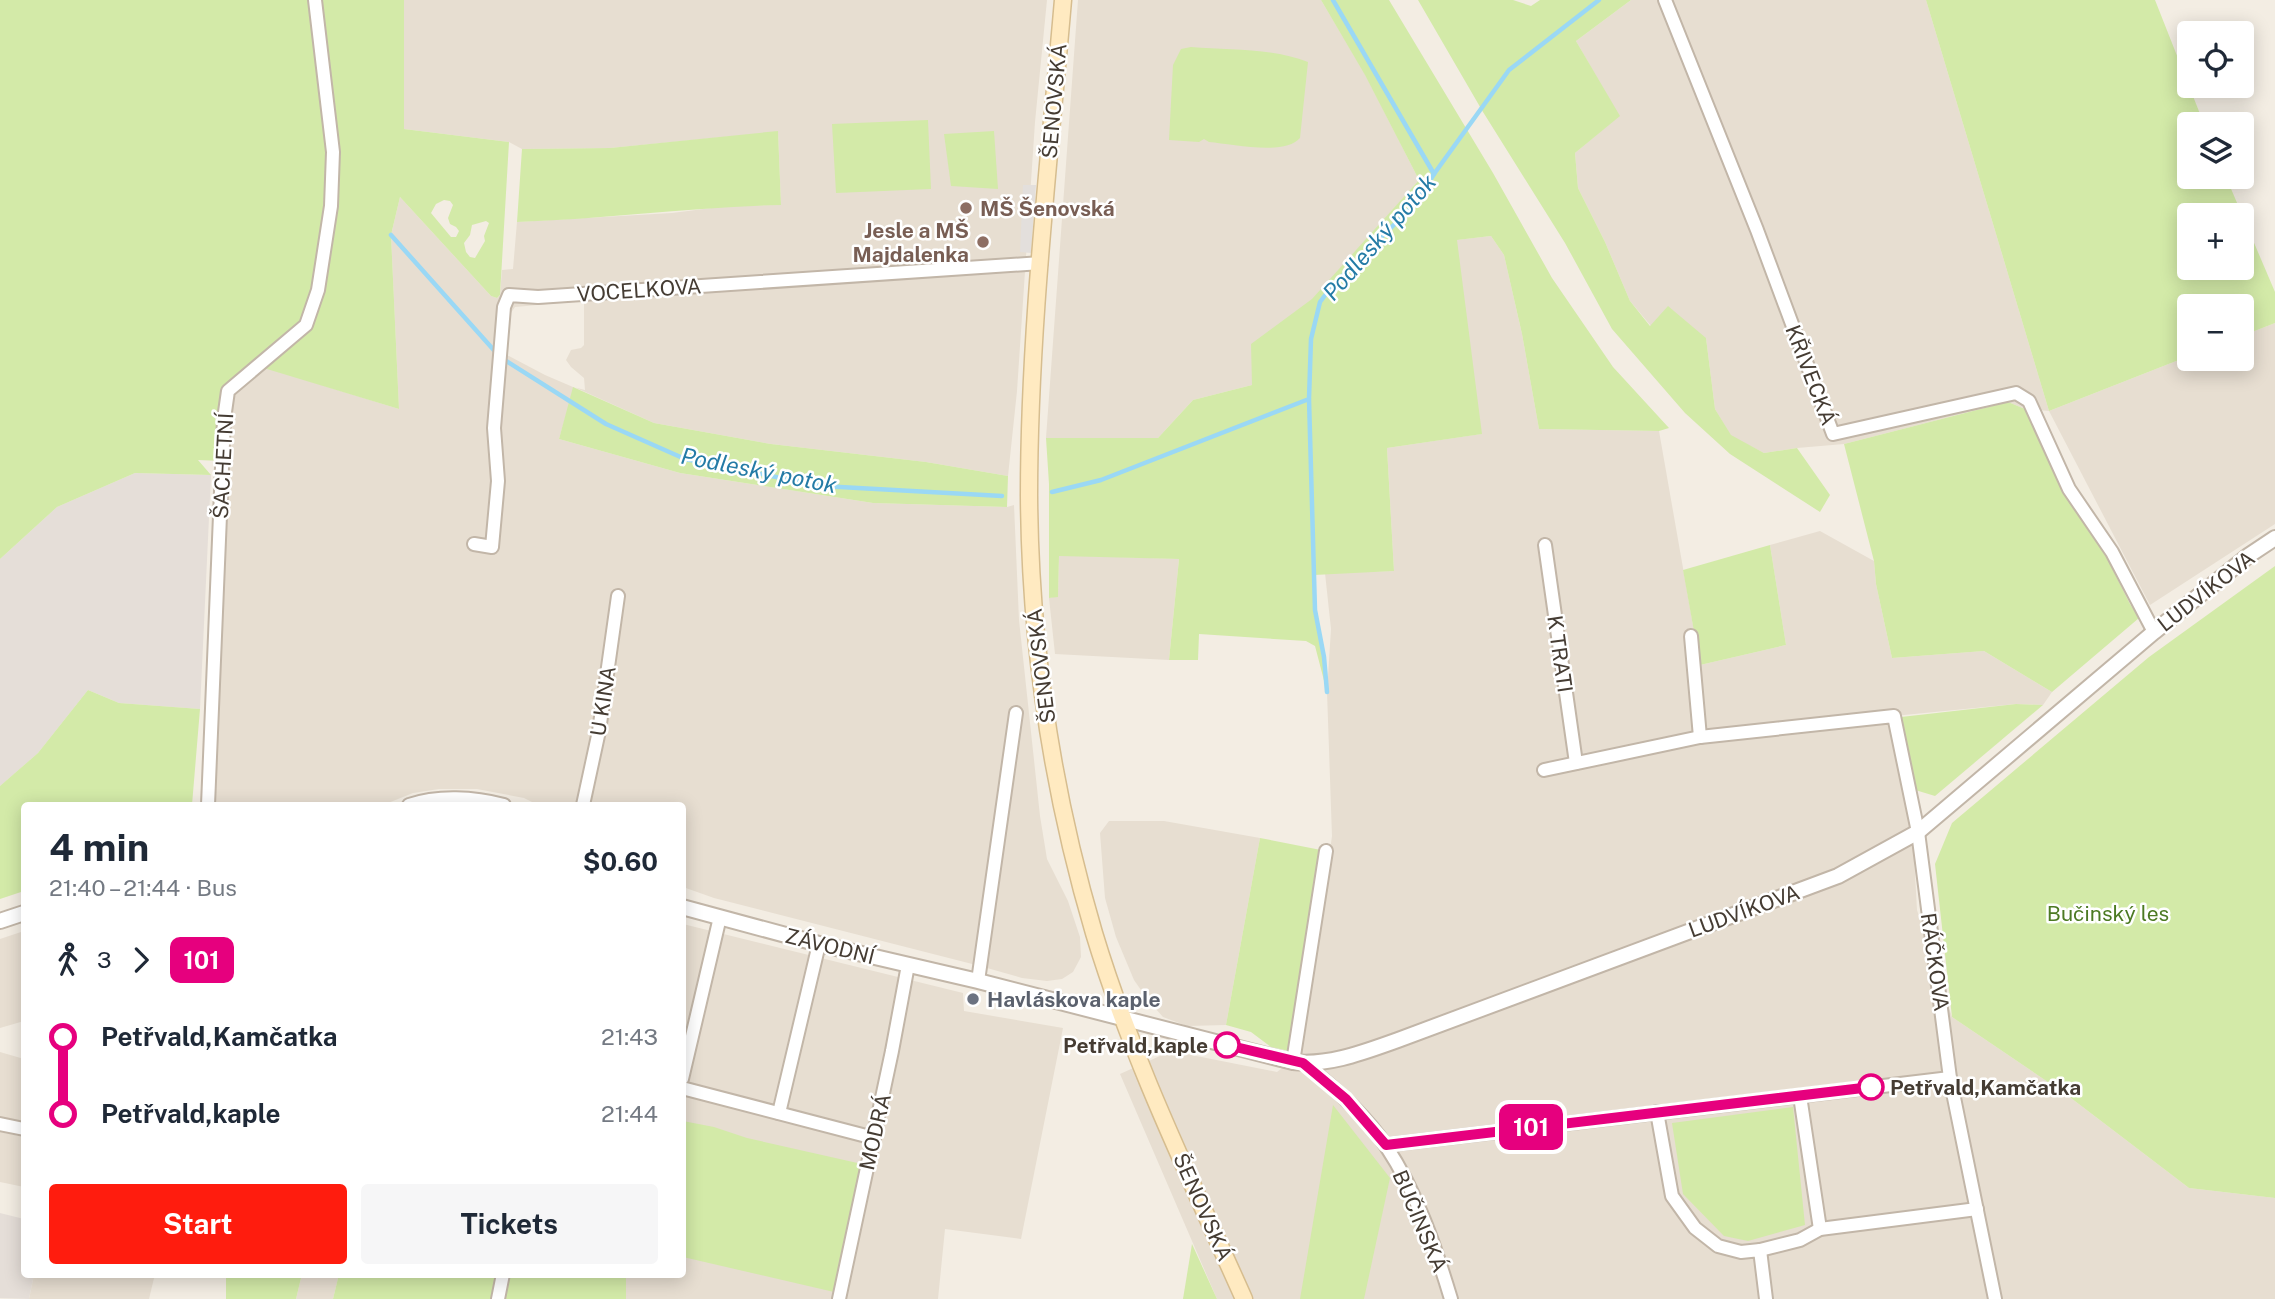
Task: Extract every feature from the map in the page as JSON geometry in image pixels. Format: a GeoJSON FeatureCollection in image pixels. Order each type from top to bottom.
{"type":"FeatureCollection","features":[{"type":"Feature","properties":{"kind":"main road","name":"ŠENOVSKÁ"},"geometry":{"type":"LineString","coordinates":[[1063,0],[1033,376],[1030,495],[1031,560],[1037,637],[1055,771],[1072,852],[1094,934],[1122,1019],[1244,1299]]}},
{"type":"Feature","properties":{"kind":"street","name":"ŠACHETNÍ"},"geometry":{"type":"LineString","coordinates":[[208,802],[224,419],[228,391],[306,324],[318,290],[331,206],[333,152],[315,0]]}},
{"type":"Feature","properties":{"kind":"street","name":"KŘIVECKÁ"},"geometry":{"type":"LineString","coordinates":[[1665,0],[1757,230],[1833,434],[2016,393],[2029,401],[2069,489],[2112,552],[2154,632]]}},
{"type":"Feature","properties":{"kind":"street","name":"VOCELKOVA"},"geometry":{"type":"LineString","coordinates":[[474,544],[492,547],[498,481],[494,428],[504,307],[509,295],[538,297],[1041,263]]}},
{"type":"Feature","properties":{"kind":"street","name":"LUDVÍKOVA"},"geometry":{"type":"LineString","coordinates":[[1122,1019],[1298,1062],[1337,1060],[1371,1050],[1838,876],[1918,832],[2154,632],[2248,556],[2275,538]]}},
{"type":"Feature","properties":{"kind":"street","name":"K TRATI"},"geometry":{"type":"LineString","coordinates":[[1545,545],[1576,763]]}},
{"type":"Feature","properties":{"kind":"street","name":"U KINA"},"geometry":{"type":"LineString","coordinates":[[584,802],[599,731],[618,596]]}},
{"type":"Feature","properties":{"kind":"street"},"geometry":{"type":"LineString","coordinates":[[1544,770],[1700,737],[1691,636]]}},
{"type":"Feature","properties":{"kind":"street"},"geometry":{"type":"LineString","coordinates":[[978,981],[1016,713]]}},
{"type":"Feature","properties":{"kind":"street","name":"RÁČKOVA"},"geometry":{"type":"LineString","coordinates":[[1700,737],[1894,716],[1918,832],[1950,1078],[1995,1299]]}},
{"type":"Feature","properties":{"kind":"street"},"geometry":{"type":"LineString","coordinates":[[422,802],[465,799],[484,802]]}},
{"type":"Feature","properties":{"kind":"street"},"geometry":{"type":"LineString","coordinates":[[1298,1062],[1326,851]]}},
{"type":"Feature","properties":{"kind":"street","name":"ZÁVODNÍ"},"geometry":{"type":"LineString","coordinates":[[686,908],[1122,1019]]}},
{"type":"Feature","properties":{"kind":"street"},"geometry":{"type":"LineString","coordinates":[[0,921],[21,914]]}},
{"type":"Feature","properties":{"kind":"street"},"geometry":{"type":"LineString","coordinates":[[686,1062],[720,918]]}},
{"type":"Feature","properties":{"kind":"street"},"geometry":{"type":"LineString","coordinates":[[779,1113],[819,944]]}},
{"type":"Feature","properties":{"kind":"street","name":"MODRÁ"},"geometry":{"type":"LineString","coordinates":[[839,1299],[908,965]]}},
{"type":"Feature","properties":{"kind":"street","name":"BUČINSKÁ"},"geometry":{"type":"LineString","coordinates":[[1298,1062],[1346,1099],[1386,1145],[1426,1224],[1451,1299]]}},
{"type":"Feature","properties":{"kind":"street","name":"BUČINSKÁ"},"geometry":{"type":"LineString","coordinates":[[1386,1145],[1950,1078]]}},
{"type":"Feature","properties":{"kind":"street"},"geometry":{"type":"LineString","coordinates":[[686,1088],[874,1138]]}},
{"type":"Feature","properties":{"kind":"street"},"geometry":{"type":"LineString","coordinates":[[1800,1096],[1820,1229]]}},
{"type":"Feature","properties":{"kind":"street"},"geometry":{"type":"LineString","coordinates":[[1657,1112],[1672,1196],[1695,1228],[1717,1245],[1741,1252],[1760,1250],[1800,1240],[1820,1229],[1977,1209]]}},
{"type":"Feature","properties":{"kind":"street"},"geometry":{"type":"LineString","coordinates":[[0,1124],[21,1128]]}},
{"type":"Feature","properties":{"kind":"street"},"geometry":{"type":"LineString","coordinates":[[1760,1250],[1766,1299]]}},
{"type":"Feature","properties":{"kind":"street"},"geometry":{"type":"LineString","coordinates":[[498,1299],[502,1278]]}},
{"type":"Feature","properties":{"kind":"shaded area"},"geometry":{"type":"Polygon","coordinates":[[[404,0],[1047,0],[1008,476],[926,462],[771,444],[654,423],[575,388],[585,390],[584,378],[566,360],[571,350],[584,345],[582,301],[515,307],[510,314],[506,347],[507,355],[574,387],[559,439],[680,473],[873,503],[1014,505],[1019,620],[1040,816],[1047,859],[1068,901],[1080,937],[1081,957],[1073,972],[1062,979],[1047,981],[1022,978],[714,898],[686,888],[686,802],[532,802],[477,789],[439,789],[413,793],[390,802],[208,802],[228,391],[257,365],[399,409],[391,235],[400,197],[491,296],[497,298],[500,295],[502,270],[513,269],[517,222],[672,213],[727,206],[781,205],[778,132],[610,148],[522,149],[509,142],[404,129],[404,0]]]}},
{"type":"Feature","properties":{"kind":"shaded area"},"geometry":{"type":"Polygon","coordinates":[[[1078,0],[1321,0],[1365,74],[1419,180],[1351,257],[1252,385],[1193,400],[1158,438],[1046,438],[1078,0]]]}},
{"type":"Feature","properties":{"kind":"shaded area"},"geometry":{"type":"Polygon","coordinates":[[[1631,0],[1926,0],[2049,411],[2025,409],[2008,402],[1844,444],[1764,453],[1731,436],[1715,409],[1706,338],[1651,326],[1630,301],[1578,188],[1575,153],[1619,116],[1576,41],[1631,0]]]}},
{"type":"Feature","properties":{"kind":"shaded area"},"geometry":{"type":"Polygon","coordinates":[[[1023,185],[1036,185],[1031,253],[1020,252],[1023,185]]]}},
{"type":"Feature","properties":{"kind":"shaded area"},"geometry":{"type":"Polygon","coordinates":[[[1491,236],[1504,255],[1539,429],[1659,431],[1700,665],[1786,645],[1770,545],[1820,531],[1874,561],[1876,584],[1892,658],[1984,651],[2052,692],[2043,705],[2016,704],[1894,716],[1912,819],[1917,910],[1952,1017],[2067,1095],[2189,1188],[2275,1198],[2275,1299],[1217,1299],[1120,1074],[1171,1051],[1277,1072],[1301,1053],[1332,836],[1327,692],[1331,629],[1325,573],[1394,571],[1387,448],[1481,434],[1456,240],[1491,236]]]}},
{"type":"Feature","properties":{"kind":"shaded area"},"geometry":{"type":"Polygon","coordinates":[[[2275,323],[2275,524],[2150,605],[2049,411],[2177,361],[2177,371],[2254,371],[2254,331],[2275,323]]]}},
{"type":"Feature","properties":{"kind":"shaded area"},"geometry":{"type":"Polygon","coordinates":[[[135,473],[211,475],[200,709],[119,703],[88,690],[38,753],[0,786],[0,559],[57,507],[135,473]]]}},
{"type":"Feature","properties":{"kind":"shaded area"},"geometry":{"type":"Polygon","coordinates":[[[1059,555],[1179,559],[1169,660],[1055,654],[1049,598],[1058,596],[1059,555]]]}},
{"type":"Feature","properties":{"kind":"shaded area"},"geometry":{"type":"Polygon","coordinates":[[[1109,821],[1164,821],[1260,838],[1226,1025],[1187,1026],[1163,1017],[1134,980],[1116,937],[1105,898],[1100,833],[1109,821]]]}},
{"type":"Feature","properties":{"kind":"shaded area"},"geometry":{"type":"Polygon","coordinates":[[[686,925],[963,993],[964,1011],[1063,1028],[1021,1239],[945,1229],[938,1299],[626,1299],[626,1278],[686,1278],[686,925]]]}},
{"type":"Feature","properties":{"kind":"shaded area"},"geometry":{"type":"Polygon","coordinates":[[[21,932],[21,1022],[0,1028],[0,939],[21,932]]]}},
{"type":"Feature","properties":{"kind":"shaded area"},"geometry":{"type":"Polygon","coordinates":[[[0,1052],[21,1058],[21,1124],[0,1120],[0,1052]]]}},
{"type":"Feature","properties":{"kind":"shaded area"},"geometry":{"type":"Polygon","coordinates":[[[0,1132],[21,1136],[21,1186],[0,1182],[0,1132]]]}},
{"type":"Feature","properties":{"kind":"shaded area"},"geometry":{"type":"Polygon","coordinates":[[[0,1213],[21,1218],[21,1278],[33,1278],[29,1299],[0,1298],[0,1213]]]}},
{"type":"Feature","properties":{"kind":"shaded area"},"geometry":{"type":"Polygon","coordinates":[[[33,1278],[154,1278],[149,1299],[29,1299],[33,1278]]]}},
{"type":"Feature","properties":{"kind":"shaded area"},"geometry":{"type":"Polygon","coordinates":[[[301,1278],[338,1278],[333,1299],[296,1299],[301,1278]]]}},
{"type":"Feature","properties":{"kind":"green space"},"geometry":{"type":"Polygon","coordinates":[[[0,0],[404,0],[404,129],[509,142],[500,295],[497,298],[491,296],[400,197],[391,235],[399,409],[257,366],[228,391],[222,461],[198,460],[211,475],[135,473],[57,507],[0,559],[0,0]],[[444,200],[436,204],[431,213],[451,237],[456,237],[459,231],[450,224],[448,218],[453,205],[444,200]],[[486,221],[472,225],[470,235],[464,243],[470,257],[475,258],[485,241],[489,223],[486,221]]]}},
{"type":"Feature","properties":{"kind":"green space"},"geometry":{"type":"Polygon","coordinates":[[[1321,0],[1389,0],[1493,173],[1552,278],[1613,367],[1669,428],[1659,431],[1539,429],[1504,255],[1491,236],[1457,240],[1482,434],[1387,448],[1394,571],[1314,575],[1327,692],[1315,646],[1306,641],[1199,634],[1198,660],[1169,660],[1179,559],[1059,556],[1058,597],[1049,598],[1049,484],[1046,438],[1158,438],[1193,400],[1252,385],[1251,344],[1312,299],[1419,180],[1365,75],[1321,0]]]}},
{"type":"Feature","properties":{"kind":"green space"},"geometry":{"type":"Polygon","coordinates":[[[1418,0],[1513,0],[1531,6],[1540,0],[1631,0],[1576,41],[1620,116],[1575,153],[1578,188],[1630,301],[1650,326],[1668,306],[1706,338],[1715,409],[1731,435],[1764,453],[1797,448],[1830,495],[1820,512],[1730,454],[1685,413],[1612,329],[1565,243],[1483,112],[1418,0]]]}},
{"type":"Feature","properties":{"kind":"green space"},"geometry":{"type":"Polygon","coordinates":[[[1926,0],[2155,0],[2177,56],[2177,98],[2194,98],[2199,112],[2177,112],[2177,189],[2231,189],[2237,203],[2177,203],[2177,280],[2254,280],[2254,243],[2275,292],[2275,323],[2254,331],[2254,294],[2177,294],[2177,361],[2049,411],[1926,0]]]}},
{"type":"Feature","properties":{"kind":"green space"},"geometry":{"type":"Polygon","coordinates":[[[1191,47],[1265,52],[1308,62],[1300,138],[1293,143],[1271,148],[1209,142],[1204,139],[1199,142],[1169,140],[1173,65],[1181,49],[1191,47]]]}},
{"type":"Feature","properties":{"kind":"green space"},"geometry":{"type":"Polygon","coordinates":[[[928,120],[931,189],[836,193],[832,124],[928,120]]]}},
{"type":"Feature","properties":{"kind":"green space"},"geometry":{"type":"Polygon","coordinates":[[[778,131],[781,205],[517,222],[522,149],[610,148],[778,131]]]}},
{"type":"Feature","properties":{"kind":"green space"},"geometry":{"type":"Polygon","coordinates":[[[994,131],[998,189],[951,186],[944,134],[994,131]]]}},
{"type":"Feature","properties":{"kind":"green space"},"geometry":{"type":"Polygon","coordinates":[[[573,387],[654,423],[771,444],[926,462],[1008,476],[1007,507],[873,503],[680,473],[559,439],[573,387]]]}},
{"type":"Feature","properties":{"kind":"green space"},"geometry":{"type":"Polygon","coordinates":[[[2008,402],[2025,409],[2063,493],[2104,552],[2139,618],[2052,692],[1984,651],[1892,658],[1876,584],[1874,561],[1844,444],[2008,402]]]}},
{"type":"Feature","properties":{"kind":"green space"},"geometry":{"type":"Polygon","coordinates":[[[1770,545],[1786,645],[1700,665],[1683,570],[1770,545]]]}},
{"type":"Feature","properties":{"kind":"green space","name":"Bučinský les"},"geometry":{"type":"Polygon","coordinates":[[[2275,566],[2275,1198],[2189,1188],[2067,1095],[1952,1017],[1935,864],[1952,823],[2149,657],[2275,566]]]}},
{"type":"Feature","properties":{"kind":"green space"},"geometry":{"type":"Polygon","coordinates":[[[88,690],[119,703],[200,709],[192,802],[21,802],[21,892],[0,899],[0,786],[38,753],[88,690]]]}},
{"type":"Feature","properties":{"kind":"green space"},"geometry":{"type":"Polygon","coordinates":[[[2016,704],[2043,705],[1935,796],[1912,789],[1901,717],[2016,704]]]}},
{"type":"Feature","properties":{"kind":"green space"},"geometry":{"type":"Polygon","coordinates":[[[1260,838],[1326,851],[1289,1051],[1271,1047],[1251,1032],[1226,1025],[1260,838]]]}},
{"type":"Feature","properties":{"kind":"green space"},"geometry":{"type":"Polygon","coordinates":[[[1333,1105],[1390,1178],[1364,1299],[1300,1299],[1333,1105]]]}},
{"type":"Feature","properties":{"kind":"green space"},"geometry":{"type":"Polygon","coordinates":[[[1793,1107],[1805,1225],[1748,1241],[1724,1236],[1683,1194],[1672,1123],[1793,1107]]]}},
{"type":"Feature","properties":{"kind":"green space"},"geometry":{"type":"Polygon","coordinates":[[[686,1122],[862,1164],[834,1292],[686,1258],[686,1122]]]}},
{"type":"Feature","properties":{"kind":"green space"},"geometry":{"type":"Polygon","coordinates":[[[1192,1244],[1217,1299],[1183,1299],[1192,1244]]]}},
{"type":"Feature","properties":{"kind":"green space"},"geometry":{"type":"Polygon","coordinates":[[[226,1278],[301,1278],[296,1299],[226,1299],[226,1278]]]}},
{"type":"Feature","properties":{"kind":"green space"},"geometry":{"type":"Polygon","coordinates":[[[338,1278],[497,1278],[492,1299],[333,1299],[338,1278]]]}},
{"type":"Feature","properties":{"kind":"green space"},"geometry":{"type":"Polygon","coordinates":[[[506,1278],[626,1278],[626,1299],[502,1299],[506,1278]]]}},
{"type":"Feature","properties":{"kind":"waterway"},"geometry":{"type":"LineString","coordinates":[[1333,0],[1434,174]]}},
{"type":"Feature","properties":{"kind":"waterway","name":"Podleský potok"},"geometry":{"type":"LineString","coordinates":[[1052,492],[1101,480],[1309,399],[1311,339],[1320,302],[1332,286],[1415,204],[1509,70],[1599,0]]}},
{"type":"Feature","properties":{"kind":"waterway","name":"Podleský potok"},"geometry":{"type":"LineString","coordinates":[[391,235],[500,357],[606,424],[685,459],[822,486],[1002,496]]}},
{"type":"Feature","properties":{"kind":"waterway"},"geometry":{"type":"LineString","coordinates":[[1309,399],[1315,610],[1327,692]]}},
{"type":"Feature","properties":{"kind":"bus line","name":"101"},"geometry":{"type":"LineString","coordinates":[[1227,1045],[1303,1063],[1346,1099],[1386,1145],[1871,1087]]}},
{"type":"Feature","properties":{"kind":"place","name":"MŠ Šenovská"},"geometry":{"type":"Point","coordinates":[966,208]}},
{"type":"Feature","properties":{"kind":"place","name":"Jesle a MŠ Majdalenka"},"geometry":{"type":"Point","coordinates":[983,242]}},
{"type":"Feature","properties":{"kind":"place","name":"Havláskova kaple"},"geometry":{"type":"Point","coordinates":[973,999]}},
{"type":"Feature","properties":{"kind":"place","name":"Petřvald,kaple"},"geometry":{"type":"Point","coordinates":[1227,1045]}},
{"type":"Feature","properties":{"kind":"place","name":"Petřvald,Kamčatka"},"geometry":{"type":"Point","coordinates":[1871,1087]}}]}
